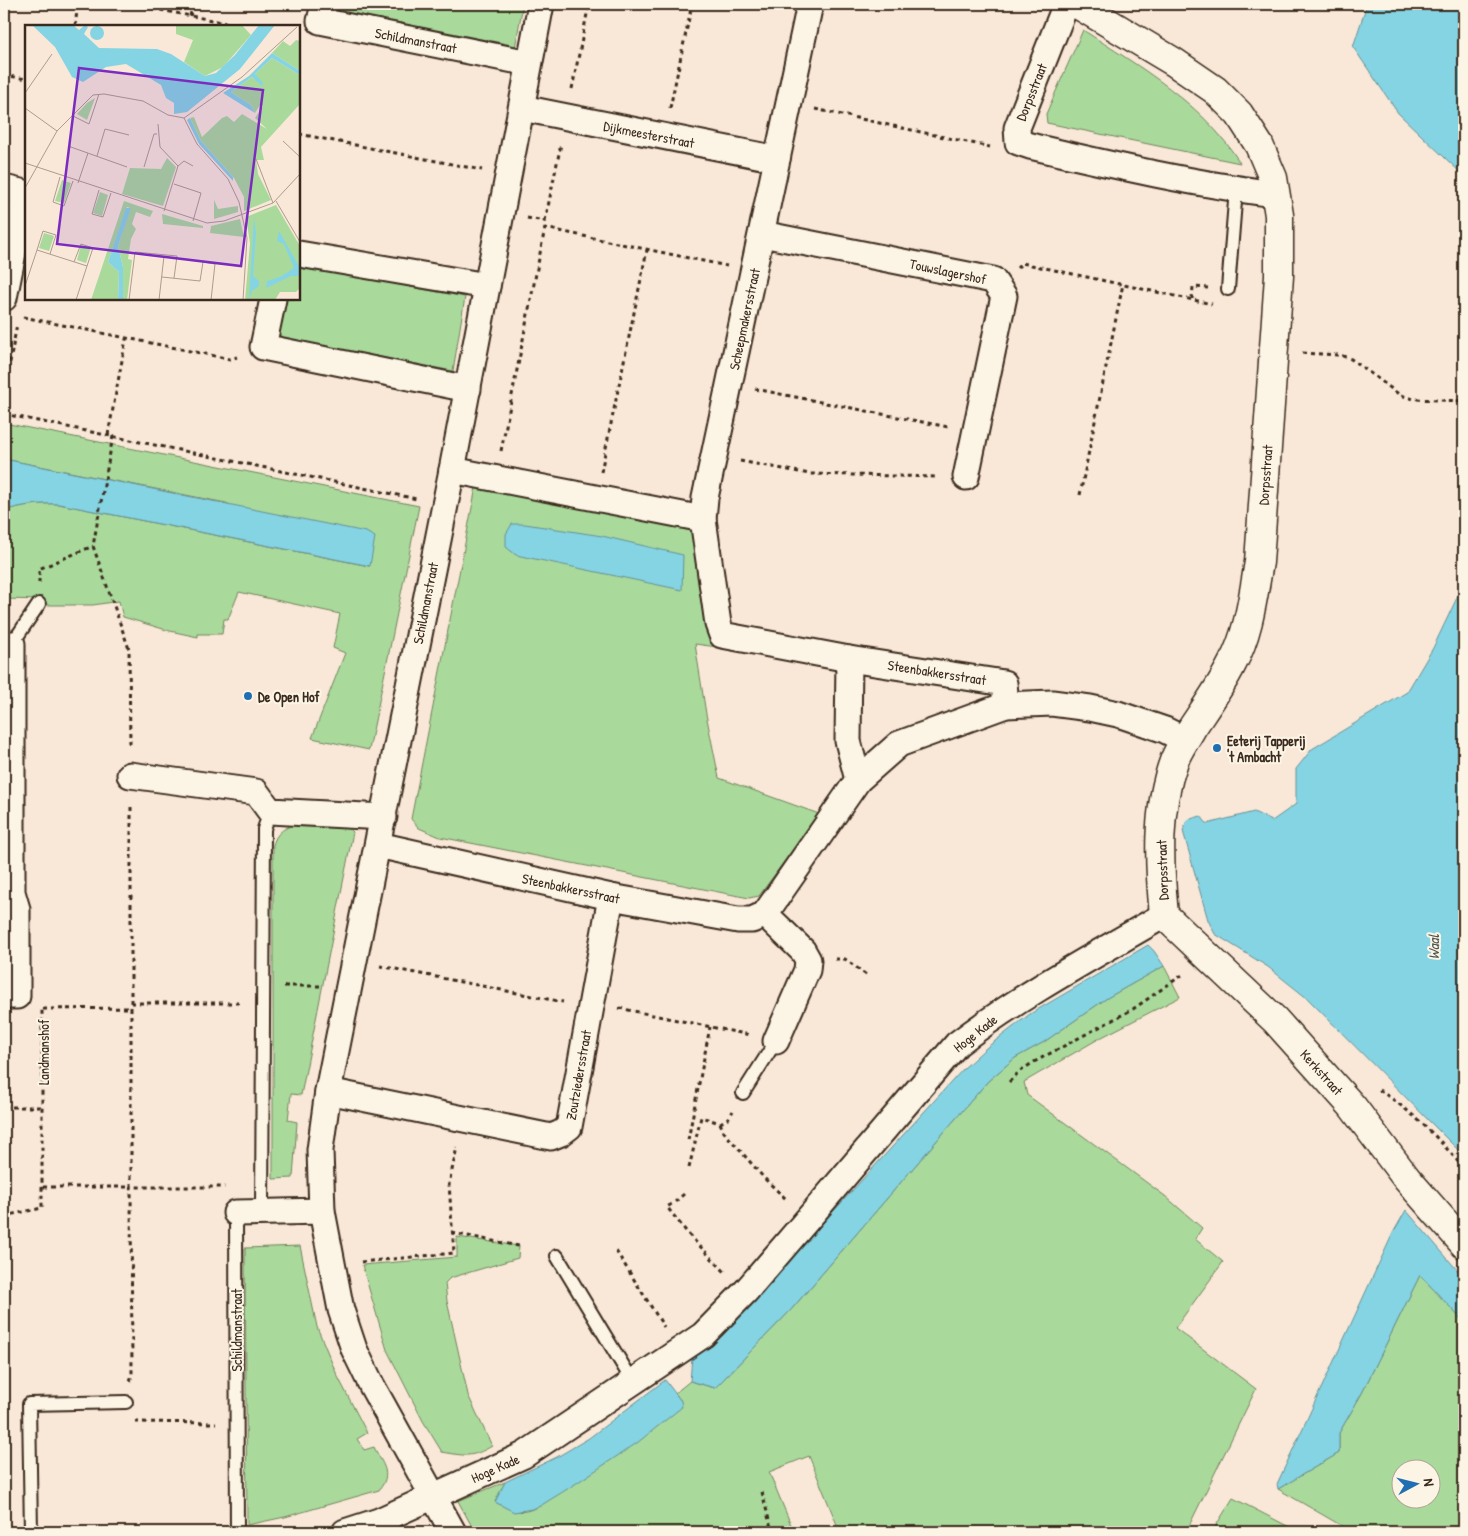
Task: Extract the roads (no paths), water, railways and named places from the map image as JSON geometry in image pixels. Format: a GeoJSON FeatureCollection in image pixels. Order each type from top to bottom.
{"type":"FeatureCollection","features":[{"type":"Feature","properties":{"kind":"street","name":"Schildmanstraat"},"geometry":{"type":"LineString","coordinates":[[324,4],[320,21],[529,62]]}},
{"type":"Feature","properties":{"kind":"street","name":"Schildmanstraat"},"geometry":{"type":"LineString","coordinates":[[453,1532],[372,1386],[354,1349],[340,1310],[322,1210],[320,1150],[328,1091],[468,389],[541,4]]}},
{"type":"Feature","properties":{"kind":"street","name":"Scheepmakersstraat"},"geometry":{"type":"LineString","coordinates":[[722,635],[718,624],[704,509],[810,4]]}},
{"type":"Feature","properties":{"kind":"street","name":"Dorpsstraat"},"geometry":{"type":"LineString","coordinates":[[1066,4],[1017,128],[1018,142],[1161,176],[1236,189]]}},
{"type":"Feature","properties":{"kind":"street","name":"Dorpsstraat"},"geometry":{"type":"LineString","coordinates":[[1077,4],[1174,62],[1215,90],[1228,102],[1259,146],[1271,172],[1276,194],[1280,232],[1279,276],[1259,562],[1251,607],[1241,643],[1233,662],[1174,759],[1168,780],[1164,800],[1159,865],[1164,915]]}},
{"type":"Feature","properties":{"kind":"street","name":"Dijkmeesterstraat"},"geometry":{"type":"LineString","coordinates":[[522,108],[777,159]]}},
{"type":"Feature","properties":{"kind":"street"},"geometry":{"type":"LineString","coordinates":[[4,188],[25,193],[4,298]]}},
{"type":"Feature","properties":{"kind":"street"},"geometry":{"type":"LineString","coordinates":[[1236,189],[1276,194]]}},
{"type":"Feature","properties":{"kind":"street","name":"Touwslagershof"},"geometry":{"type":"LineString","coordinates":[[762,234],[993,280],[1004,296],[966,477]]}},
{"type":"Feature","properties":{"kind":"street"},"geometry":{"type":"LineString","coordinates":[[300,254],[487,286]]}},
{"type":"Feature","properties":{"kind":"street"},"geometry":{"type":"LineString","coordinates":[[273,300],[263,347],[468,389]]}},
{"type":"Feature","properties":{"kind":"street"},"geometry":{"type":"LineString","coordinates":[[452,470],[596,498],[704,509]]}},
{"type":"Feature","properties":{"kind":"street","name":"Steenbakkersstraat"},"geometry":{"type":"LineString","coordinates":[[722,635],[849,659],[1004,683],[1006,705]]}},
{"type":"Feature","properties":{"kind":"street"},"geometry":{"type":"LineString","coordinates":[[8,644],[8,892],[17,909],[10,996]]}},
{"type":"Feature","properties":{"kind":"street"},"geometry":{"type":"LineString","coordinates":[[849,659],[848,741],[858,780]]}},
{"type":"Feature","properties":{"kind":"street"},"geometry":{"type":"LineString","coordinates":[[776,1041],[807,970],[808,960],[803,951],[765,914],[858,780],[899,744],[1006,705],[1052,703],[1118,714],[1165,730],[1185,740]]}},
{"type":"Feature","properties":{"kind":"street"},"geometry":{"type":"LineString","coordinates":[[130,775],[256,792],[270,811],[384,817]]}},
{"type":"Feature","properties":{"kind":"street","name":"Steenbakkersstraat"},"geometry":{"type":"LineString","coordinates":[[378,845],[612,897],[738,920],[752,920],[765,914]]}},
{"type":"Feature","properties":{"kind":"street","name":"Zoutziedersstraat"},"geometry":{"type":"LineString","coordinates":[[328,1091],[551,1137],[561,1133],[569,1127],[612,897]]}},
{"type":"Feature","properties":{"kind":"street","name":"Kerkstraat"},"geometry":{"type":"LineString","coordinates":[[1164,915],[1275,1020],[1352,1106],[1407,1180],[1464,1244]]}},
{"type":"Feature","properties":{"kind":"street","name":"Hoge Kade"},"geometry":{"type":"LineString","coordinates":[[345,1532],[379,1521],[524,1455],[703,1335],[746,1291],[957,1044],[984,1023],[1164,915]]}},
{"type":"Feature","properties":{"kind":"street","name":"Schildmanstraat"},"geometry":{"type":"LineString","coordinates":[[236,1212],[322,1210]]}},
{"type":"Feature","properties":{"kind":"lane"},"geometry":{"type":"LineString","coordinates":[[1228,289],[1236,189]]}},
{"type":"Feature","properties":{"kind":"lane"},"geometry":{"type":"LineString","coordinates":[[8,644],[38,604]]}},
{"type":"Feature","properties":{"kind":"lane"},"geometry":{"type":"LineString","coordinates":[[262,1212],[264,828],[270,811]]}},
{"type":"Feature","properties":{"kind":"lane"},"geometry":{"type":"LineString","coordinates":[[743,1093],[776,1041]]}},
{"type":"Feature","properties":{"kind":"lane","name":"Schildmanstraat"},"geometry":{"type":"LineString","coordinates":[[236,1212],[237,1532]]}},
{"type":"Feature","properties":{"kind":"lane"},"geometry":{"type":"LineString","coordinates":[[556,1256],[633,1382]]}},
{"type":"Feature","properties":{"kind":"lane"},"geometry":{"type":"LineString","coordinates":[[31,1532],[28,1404],[126,1402]]}},
{"type":"Feature","properties":{"kind":"water"},"geometry":{"type":"Polygon","coordinates":[[[1367,4],[1464,4],[1464,176],[1398,113],[1353,47],[1367,4]]]}},
{"type":"Feature","properties":{"kind":"water"},"geometry":{"type":"Polygon","coordinates":[[[4,459],[366,532],[375,537],[370,566],[59,504],[31,505],[4,511],[4,459]]]}},
{"type":"Feature","properties":{"kind":"water"},"geometry":{"type":"Polygon","coordinates":[[[512,524],[525,524],[602,536],[683,555],[682,590],[516,555],[506,547],[506,534],[512,524]]]}},
{"type":"Feature","properties":{"kind":"water","name":"Waal"},"geometry":{"type":"Polygon","coordinates":[[[1464,583],[1464,1156],[1308,999],[1268,967],[1215,934],[1208,920],[1183,831],[1187,820],[1201,816],[1207,824],[1254,812],[1272,821],[1296,804],[1296,769],[1312,749],[1407,692],[1433,648],[1464,583]]]}},
{"type":"Feature","properties":{"kind":"water"},"geometry":{"type":"Polygon","coordinates":[[[1148,945],[1164,966],[1107,998],[1044,1042],[1015,1058],[988,1081],[790,1311],[715,1388],[690,1381],[692,1357],[750,1303],[964,1068],[986,1048],[1030,1014],[1148,945]]]}},
{"type":"Feature","properties":{"kind":"water"},"geometry":{"type":"Polygon","coordinates":[[[1406,1210],[1464,1278],[1464,1322],[1420,1275],[1362,1393],[1339,1433],[1339,1453],[1278,1489],[1277,1484],[1393,1233],[1406,1210]]]}},
{"type":"Feature","properties":{"kind":"water"},"geometry":{"type":"Polygon","coordinates":[[[665,1380],[681,1401],[682,1407],[637,1443],[540,1506],[514,1512],[495,1502],[505,1482],[557,1457],[589,1438],[665,1380]]]}},
{"type":"Feature","properties":{"kind":"place","name":"De Open Hof"},"geometry":{"type":"Point","coordinates":[248,696]}},
{"type":"Feature","properties":{"kind":"place","name":"Eeterij Tapperij 't Ambacht"},"geometry":{"type":"Point","coordinates":[1217,748]}}]}
